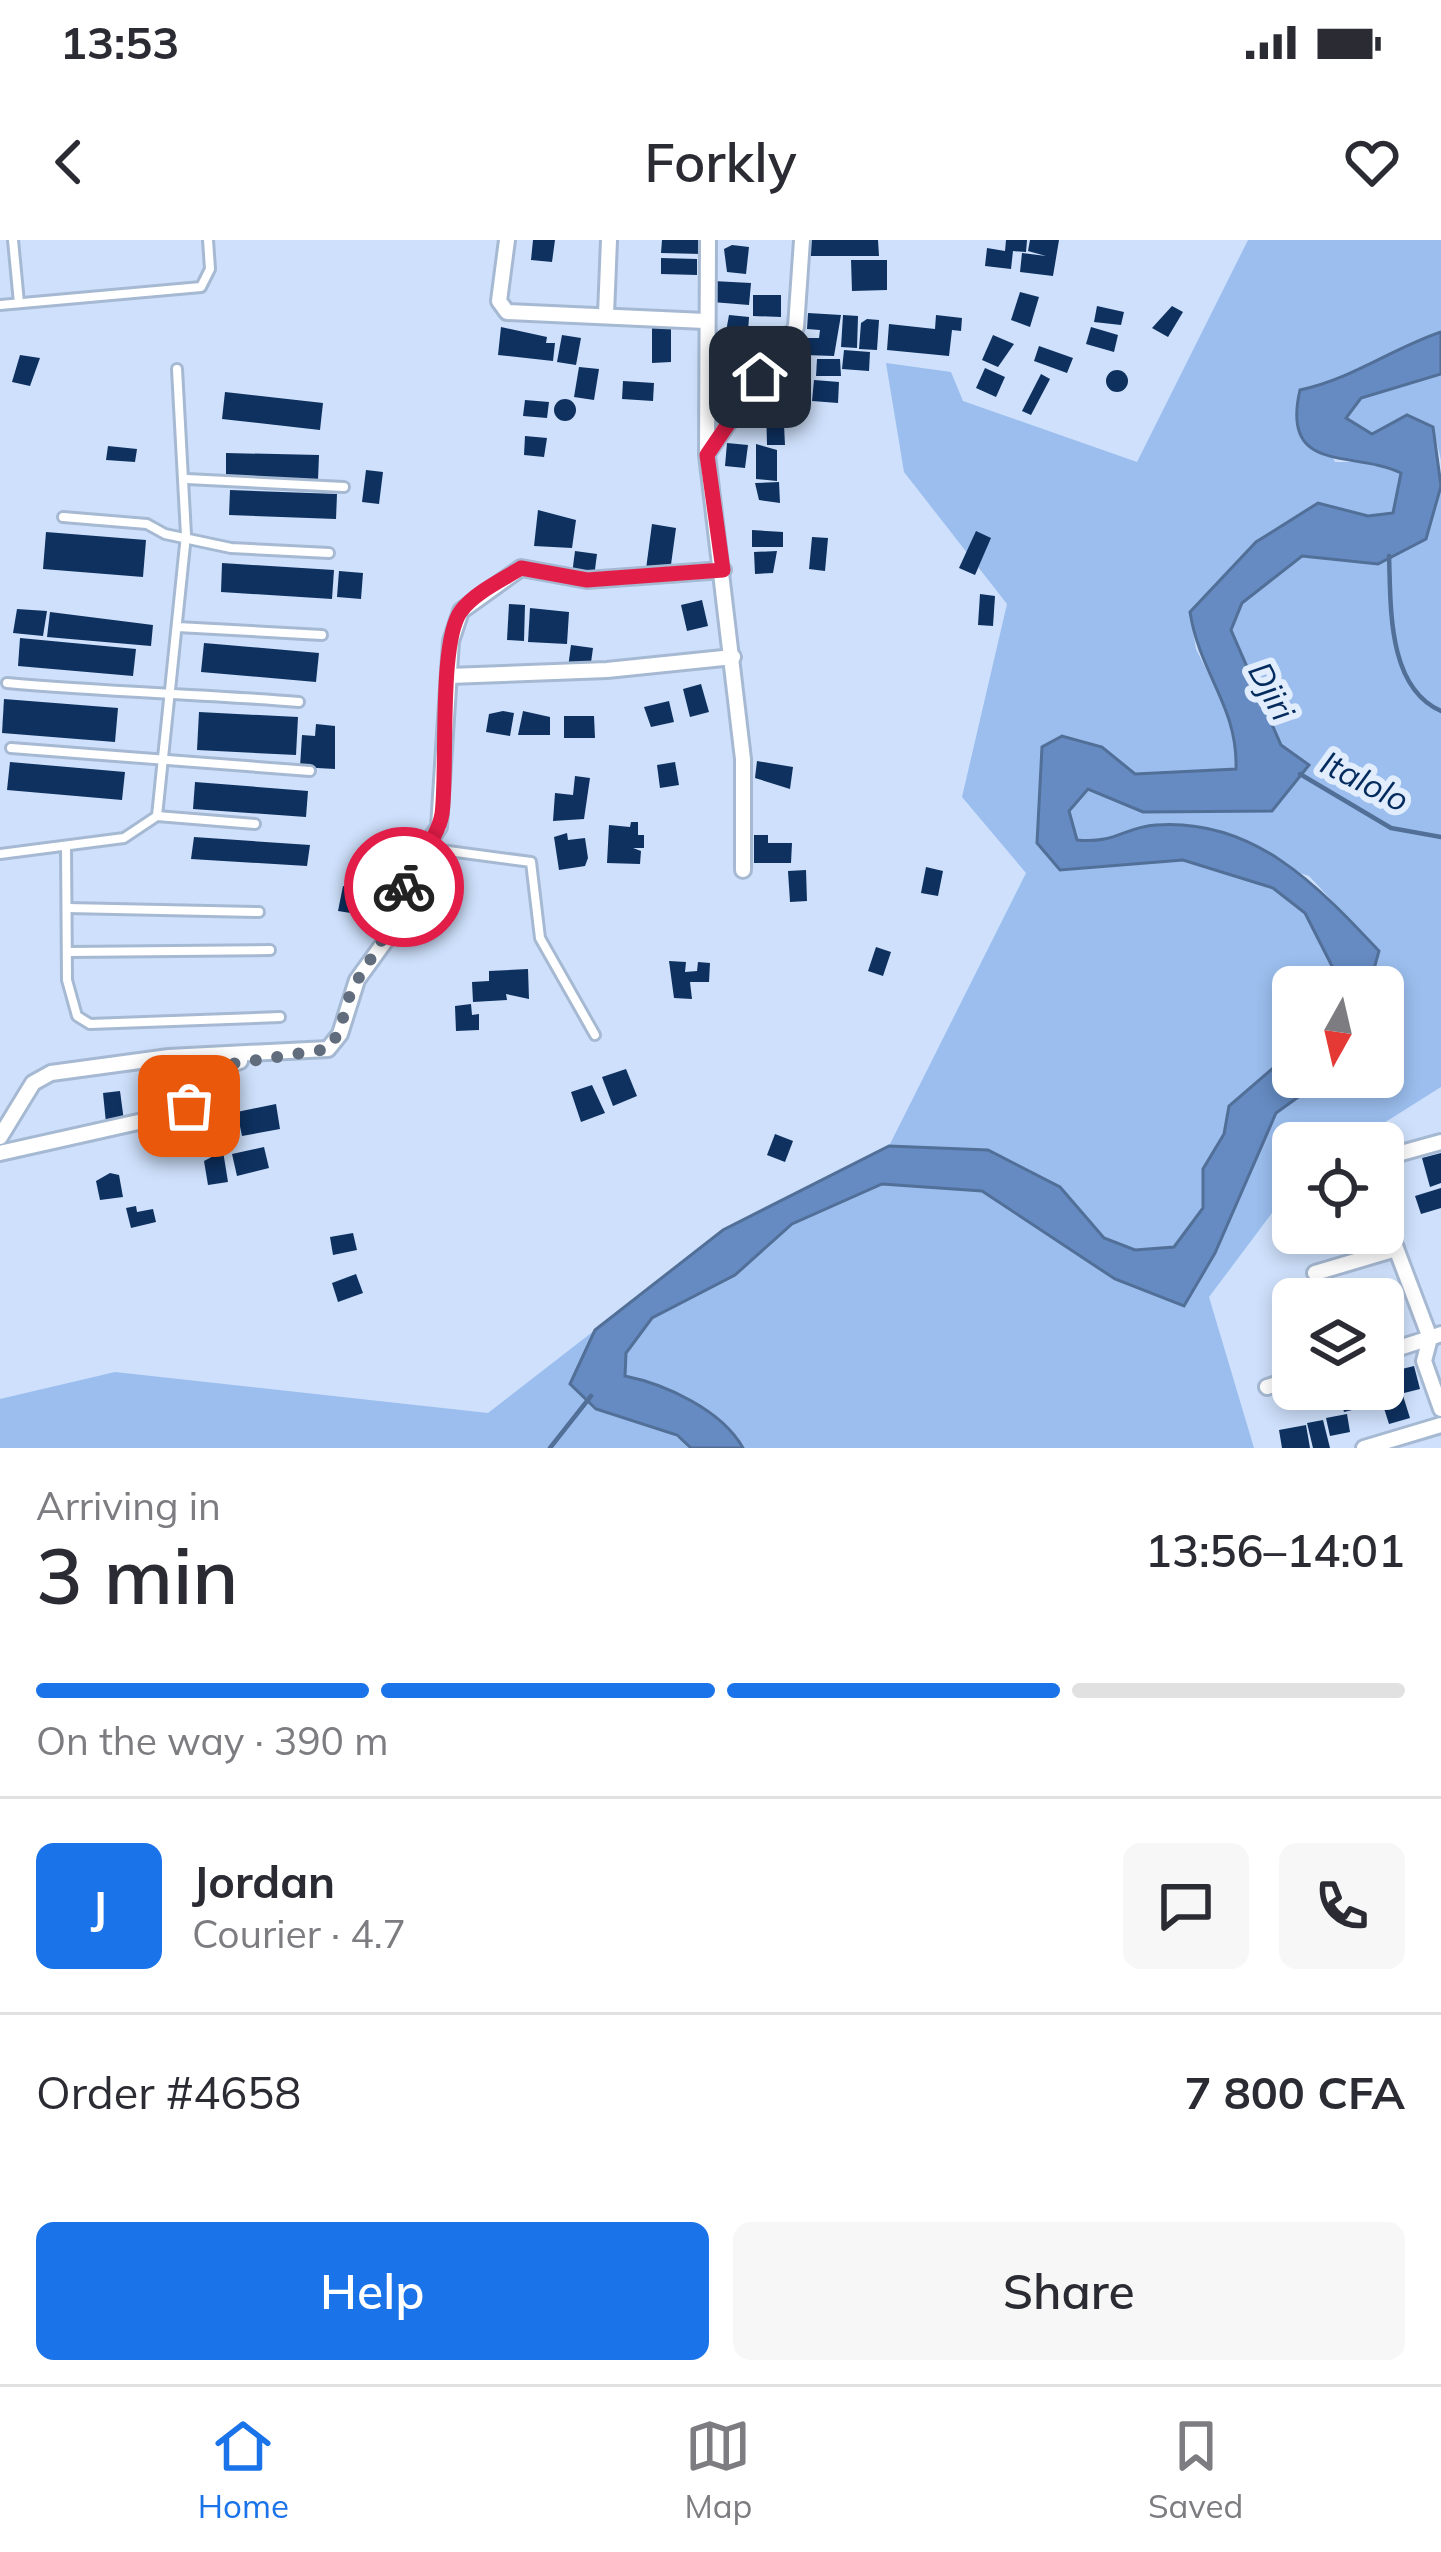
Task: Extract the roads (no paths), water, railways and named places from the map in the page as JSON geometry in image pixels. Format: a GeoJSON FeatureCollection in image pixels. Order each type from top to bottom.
{"type":"FeatureCollection","features":[{"type":"Feature","properties":{"kind":"street"},"geometry":{"type":"LineString","coordinates":[[507,240],[500,301],[507,312],[705,322]]}},
{"type":"Feature","properties":{"kind":"street"},"geometry":{"type":"LineString","coordinates":[[606,314],[609,240]]}},
{"type":"Feature","properties":{"kind":"street"},"geometry":{"type":"LineString","coordinates":[[708,240],[707,455],[743,759],[743,870]]}},
{"type":"Feature","properties":{"kind":"street"},"geometry":{"type":"LineString","coordinates":[[707,455],[796,327],[802,240]]}},
{"type":"Feature","properties":{"kind":"street"},"geometry":{"type":"LineString","coordinates":[[0,1137],[33,1083],[51,1073],[170,1057],[328,1049],[340,1034],[357,980],[386,940],[411,867],[426,848],[442,812],[449,676],[461,611],[521,568],[587,580],[723,570]]}},
{"type":"Feature","properties":{"kind":"street"},"geometry":{"type":"LineString","coordinates":[[449,676],[607,670],[733,657]]}},
{"type":"Feature","properties":{"kind":"street"},"geometry":{"type":"LineString","coordinates":[[0,1153],[174,1114],[189,1106],[212,1074],[256,1056]]}},
{"type":"Feature","properties":{"kind":"street"},"geometry":{"type":"LineString","coordinates":[[1404,1152],[1441,1142]]}},
{"type":"Feature","properties":{"kind":"street"},"geometry":{"type":"LineString","coordinates":[[1316,1273],[1379,1254]]}},
{"type":"Feature","properties":{"kind":"street"},"geometry":{"type":"LineString","coordinates":[[1398,1254],[1436,1336]]}},
{"type":"Feature","properties":{"kind":"street"},"geometry":{"type":"LineString","coordinates":[[1404,1346],[1436,1336]]}},
{"type":"Feature","properties":{"kind":"street"},"geometry":{"type":"LineString","coordinates":[[1436,1336],[1424,1360],[1441,1409]]}},
{"type":"Feature","properties":{"kind":"street"},"geometry":{"type":"LineString","coordinates":[[1267,1388],[1272,1386]]}},
{"type":"Feature","properties":{"kind":"street"},"geometry":{"type":"LineString","coordinates":[[1364,1448],[1441,1425]]}},
{"type":"Feature","properties":{"kind":"lane"},"geometry":{"type":"LineString","coordinates":[[13,240],[19,303]]}},
{"type":"Feature","properties":{"kind":"lane"},"geometry":{"type":"LineString","coordinates":[[0,305],[201,287],[210,269],[208,240]]}},
{"type":"Feature","properties":{"kind":"lane"},"geometry":{"type":"LineString","coordinates":[[158,815],[186,535],[187,479],[178,369]]}},
{"type":"Feature","properties":{"kind":"lane"},"geometry":{"type":"LineString","coordinates":[[187,479],[344,487]]}},
{"type":"Feature","properties":{"kind":"lane"},"geometry":{"type":"LineString","coordinates":[[63,517],[147,524],[165,534],[232,548],[329,553]]}},
{"type":"Feature","properties":{"kind":"lane"},"geometry":{"type":"LineString","coordinates":[[177,627],[322,635]]}},
{"type":"Feature","properties":{"kind":"lane"},"geometry":{"type":"LineString","coordinates":[[7,683],[170,698],[209,695],[299,702]]}},
{"type":"Feature","properties":{"kind":"lane"},"geometry":{"type":"LineString","coordinates":[[11,748],[310,771]]}},
{"type":"Feature","properties":{"kind":"lane"},"geometry":{"type":"LineString","coordinates":[[0,854],[124,838],[158,815],[255,824]]}},
{"type":"Feature","properties":{"kind":"lane"},"geometry":{"type":"LineString","coordinates":[[66,847],[70,1002],[90,1024],[280,1018]]}},
{"type":"Feature","properties":{"kind":"lane"},"geometry":{"type":"LineString","coordinates":[[426,848],[531,862],[540,938],[596,1035]]}},
{"type":"Feature","properties":{"kind":"lane"},"geometry":{"type":"LineString","coordinates":[[67,908],[260,912]]}},
{"type":"Feature","properties":{"kind":"lane"},"geometry":{"type":"LineString","coordinates":[[67,952],[270,950]]}},
{"type":"Feature","properties":{"kind":"waterway"},"geometry":{"type":"LineString","coordinates":[[1389,556],[1392,621],[1401,665],[1423,700],[1441,711]]}},
{"type":"Feature","properties":{"kind":"waterway","name":"Italolo"},"geometry":{"type":"LineString","coordinates":[[1300,774],[1391,828],[1441,837]]}},
{"type":"Feature","properties":{"kind":"waterway"},"geometry":{"type":"LineString","coordinates":[[550,1448],[591,1396]]}},
{"type":"Feature","properties":{"kind":"water label","name":"Djiri"},"geometry":{"type":"Point","coordinates":[1272,691]}}]}
